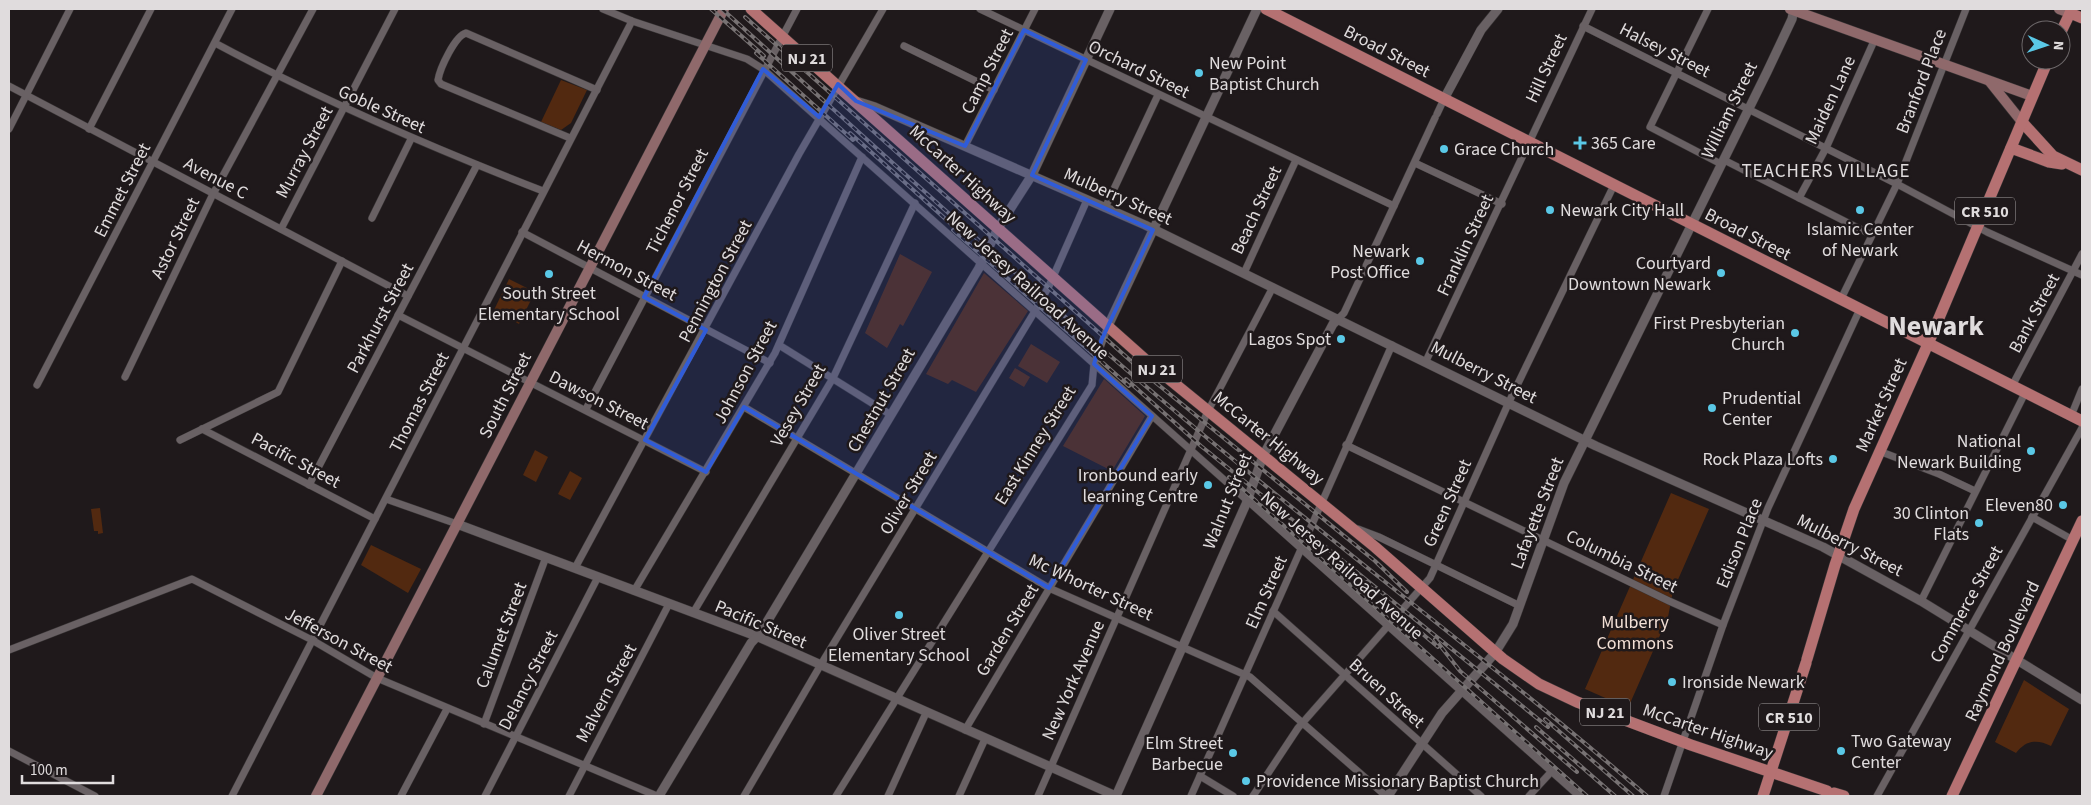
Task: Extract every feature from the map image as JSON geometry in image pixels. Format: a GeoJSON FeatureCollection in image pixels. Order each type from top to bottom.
{"type":"FeatureCollection","features":[{"type":"Feature","properties":{"kind":"main road","name":"South Street"},"geometry":{"type":"LineString","coordinates":[[316,796],[724,9]]}},
{"type":"Feature","properties":{"kind":"main road","name":"McCarter Highway"},"geometry":{"type":"LineString","coordinates":[[751,9],[838,84],[1108,326],[1350,527],[1495,653],[1539,684],[1571,700],[1684,742],[1835,793]]}},
{"type":"Feature","properties":{"kind":"main road","name":"Broad Street"},"geometry":{"type":"LineString","coordinates":[[1266,9],[2082,421]]}},
{"type":"Feature","properties":{"kind":"main road"},"geometry":{"type":"LineString","coordinates":[[1793,9],[1874,41],[2032,96]]}},
{"type":"Feature","properties":{"kind":"main road"},"geometry":{"type":"LineString","coordinates":[[2067,10],[2082,18]]}},
{"type":"Feature","properties":{"kind":"main road","name":"Market Street"},"geometry":{"type":"LineString","coordinates":[[1763,796],[1807,661],[1838,555],[1879,451],[1928,344],[2044,70]]}},
{"type":"Feature","properties":{"kind":"main road"},"geometry":{"type":"LineString","coordinates":[[1990,82],[2022,122],[2053,156],[2078,167]]}},
{"type":"Feature","properties":{"kind":"main road"},"geometry":{"type":"LineString","coordinates":[[2011,148],[2049,162],[2078,167]]}},
{"type":"Feature","properties":{"kind":"main road","name":"Raymond Boulevard"},"geometry":{"type":"LineString","coordinates":[[1952,796],[2018,660],[2082,521]]}},
{"type":"Feature","properties":{"kind":"street"},"geometry":{"type":"LineString","coordinates":[[9,129],[70,9]]}},
{"type":"Feature","properties":{"kind":"street"},"geometry":{"type":"LineString","coordinates":[[89,129],[151,9]]}},
{"type":"Feature","properties":{"kind":"street","name":"Emmet Street"},"geometry":{"type":"LineString","coordinates":[[37,385],[232,9]]}},
{"type":"Feature","properties":{"kind":"street","name":"Astor Street"},"geometry":{"type":"LineString","coordinates":[[125,377],[214,194],[312,9]]}},
{"type":"Feature","properties":{"kind":"street","name":"Murray Street"},"geometry":{"type":"LineString","coordinates":[[281,229],[395,9]]}},
{"type":"Feature","properties":{"kind":"street"},"geometry":{"type":"LineString","coordinates":[[603,9],[705,46]]}},
{"type":"Feature","properties":{"kind":"street","name":"Tichenor Street"},"geometry":{"type":"LineString","coordinates":[[586,409],[763,69],[797,9]]}},
{"type":"Feature","properties":{"kind":"street","name":"Pennington Street"},"geometry":{"type":"LineString","coordinates":[[575,568],[706,330],[819,117],[883,9]]}},
{"type":"Feature","properties":{"kind":"street","name":"Orchard Street"},"geometry":{"type":"LineString","coordinates":[[980,9],[1394,206]]}},
{"type":"Feature","properties":{"kind":"street","name":"Camp Street"},"geometry":{"type":"LineString","coordinates":[[965,146],[1035,9]]}},
{"type":"Feature","properties":{"kind":"street","name":"Chestnut Street"},"geometry":{"type":"LineString","coordinates":[[658,796],[856,474],[998,228],[1032,175],[1110,9]]}},
{"type":"Feature","properties":{"kind":"street","name":"East Kinney Street"},"geometry":{"type":"LineString","coordinates":[[836,796],[1092,385],[1094,364],[1108,326],[1257,9]]}},
{"type":"Feature","properties":{"kind":"street"},"geometry":{"type":"LineString","coordinates":[[1444,99],[1481,30],[1498,9]]}},
{"type":"Feature","properties":{"kind":"street","name":"Hill Street"},"geometry":{"type":"LineString","coordinates":[[1529,141],[1592,9]]}},
{"type":"Feature","properties":{"kind":"street"},"geometry":{"type":"LineString","coordinates":[[1708,9],[1650,127],[1872,235]]}},
{"type":"Feature","properties":{"kind":"street","name":"William Street"},"geometry":{"type":"LineString","coordinates":[[1691,225],[1790,22],[1793,9]]}},
{"type":"Feature","properties":{"kind":"street","name":"Branford Place"},"geometry":{"type":"LineString","coordinates":[[1841,299],[1897,184],[1966,9]]}},
{"type":"Feature","properties":{"kind":"street","name":"Thomas Street"},"geometry":{"type":"LineString","coordinates":[[232,796],[632,21]]}},
{"type":"Feature","properties":{"kind":"street","name":"Halsey Street"},"geometry":{"type":"LineString","coordinates":[[1583,26],[1748,108],[1978,227],[2082,275]]}},
{"type":"Feature","properties":{"kind":"street"},"geometry":{"type":"LineString","coordinates":[[570,138],[441,84],[438,80],[439,72],[460,36],[466,33],[597,90]]}},
{"type":"Feature","properties":{"kind":"street","name":"Maiden Lane"},"geometry":{"type":"LineString","coordinates":[[1799,198],[1826,148],[1874,41]]}},
{"type":"Feature","properties":{"kind":"street","name":"Goble Street"},"geometry":{"type":"LineString","coordinates":[[215,43],[277,76],[411,139],[543,191]]}},
{"type":"Feature","properties":{"kind":"street","name":"New Jersey Railroad Avenue"},"geometry":{"type":"LineString","coordinates":[[705,46],[747,58],[763,69],[819,117],[1579,796]]}},
{"type":"Feature","properties":{"kind":"street"},"geometry":{"type":"LineString","coordinates":[[904,46],[994,90]]}},
{"type":"Feature","properties":{"kind":"street","name":"Avenue C"},"geometry":{"type":"LineString","coordinates":[[9,86],[408,296]]}},
{"type":"Feature","properties":{"kind":"street"},"geometry":{"type":"LineString","coordinates":[[1105,208],[1158,95]]}},
{"type":"Feature","properties":{"kind":"street","name":"Walnut Street"},"geometry":{"type":"LineString","coordinates":[[1116,796],[1247,501],[1263,456],[1333,324],[1344,313],[1444,99]]}},
{"type":"Feature","properties":{"kind":"street","name":"Mulberry Street"},"geometry":{"type":"LineString","coordinates":[[856,101],[875,106],[1154,230],[1426,361],[1585,441],[1838,555],[1921,601],[2082,700]]}},
{"type":"Feature","properties":{"kind":"street"},"geometry":{"type":"LineString","coordinates":[[372,218],[411,139]]}},
{"type":"Feature","properties":{"kind":"street","name":"Franklin Street"},"geometry":{"type":"LineString","coordinates":[[1426,361],[1502,204],[1529,141]]}},
{"type":"Feature","properties":{"kind":"street","name":"Johnson Street"},"geometry":{"type":"LineString","coordinates":[[634,590],[770,363],[862,157]]}},
{"type":"Feature","properties":{"kind":"street","name":"Beach Street"},"geometry":{"type":"LineString","coordinates":[[1244,273],[1296,160]]}},
{"type":"Feature","properties":{"kind":"street"},"geometry":{"type":"LineString","coordinates":[[1415,163],[1502,204]]}},
{"type":"Feature","properties":{"kind":"street","name":"Parkhurst Street"},"geometry":{"type":"LineString","coordinates":[[309,485],[477,165]]}},
{"type":"Feature","properties":{"kind":"street","name":"Green Street"},"geometry":{"type":"LineString","coordinates":[[1253,796],[1302,724],[1422,589],[1436,565],[1509,402],[1614,185]]}},
{"type":"Feature","properties":{"kind":"street","name":"Oliver Street"},"geometry":{"type":"LineString","coordinates":[[744,796],[820,666],[917,509],[1035,311],[1053,277],[1087,200]]}},
{"type":"Feature","properties":{"kind":"street","name":"Vesey Street"},"geometry":{"type":"LineString","coordinates":[[693,613],[832,378],[915,204]]}},
{"type":"Feature","properties":{"kind":"street","name":"Lafayette Street"},"geometry":{"type":"LineString","coordinates":[[1387,796],[1442,713],[1495,653],[1513,624],[1564,483],[1691,225]]}},
{"type":"Feature","properties":{"kind":"street","name":"Hermon Street"},"geometry":{"type":"LineString","coordinates":[[522,232],[591,266],[644,297],[770,363]]}},
{"type":"Feature","properties":{"kind":"street","name":"Bank Street"},"geometry":{"type":"LineString","coordinates":[[2012,386],[2082,254]]}},
{"type":"Feature","properties":{"kind":"street"},"geometry":{"type":"LineString","coordinates":[[180,440],[278,392],[342,261]]}},
{"type":"Feature","properties":{"kind":"street","name":"New York Avenue"},"geometry":{"type":"LineString","coordinates":[[1038,796],[1208,411],[1273,287]]}},
{"type":"Feature","properties":{"kind":"street","name":"Edison Place"},"geometry":{"type":"LineString","coordinates":[[1664,796],[1723,625],[1764,521],[1860,309]]}},
{"type":"Feature","properties":{"kind":"street","name":"Dawson Street"},"geometry":{"type":"LineString","coordinates":[[398,315],[462,349],[586,409],[706,472]]}},
{"type":"Feature","properties":{"kind":"street"},"geometry":{"type":"LineString","coordinates":[[778,345],[891,414]]}},
{"type":"Feature","properties":{"kind":"street","name":"Elm Street"},"geometry":{"type":"LineString","coordinates":[[1191,796],[1320,502],[1392,345]]}},
{"type":"Feature","properties":{"kind":"street"},"geometry":{"type":"LineString","coordinates":[[2071,416],[2082,389]]}},
{"type":"Feature","properties":{"kind":"street"},"geometry":{"type":"LineString","coordinates":[[1921,601],[2025,393]]}},
{"type":"Feature","properties":{"kind":"street","name":"Mc Whorter Street"},"geometry":{"type":"LineString","coordinates":[[744,407],[1049,588],[1245,674],[1387,796]]}},
{"type":"Feature","properties":{"kind":"street","name":"Garden Street"},"geometry":{"type":"LineString","coordinates":[[965,730],[1152,416]]}},
{"type":"Feature","properties":{"kind":"street","name":"Commerce Street"},"geometry":{"type":"LineString","coordinates":[[1877,796],[2082,428]]}},
{"type":"Feature","properties":{"kind":"street","name":"Pacific Street"},"geometry":{"type":"LineString","coordinates":[[202,429],[375,519]]}},
{"type":"Feature","properties":{"kind":"street","name":"Columbia Street"},"geometry":{"type":"LineString","coordinates":[[1346,445],[1723,625]]}},
{"type":"Feature","properties":{"kind":"street"},"geometry":{"type":"LineString","coordinates":[[1879,451],[1939,474],[1975,491]]}},
{"type":"Feature","properties":{"kind":"street","name":"Pacific Street"},"geometry":{"type":"LineString","coordinates":[[386,499],[756,636],[1116,796]]}},
{"type":"Feature","properties":{"kind":"street"},"geometry":{"type":"LineString","coordinates":[[2032,517],[2073,540]]}},
{"type":"Feature","properties":{"kind":"street"},"geometry":{"type":"LineString","coordinates":[[1350,527],[1379,537],[1520,606]]}},
{"type":"Feature","properties":{"kind":"street","name":"Calumet Street"},"geometry":{"type":"LineString","coordinates":[[484,724],[546,557]]}},
{"type":"Feature","properties":{"kind":"street","name":"Delancy Street"},"geometry":{"type":"LineString","coordinates":[[485,796],[598,577]]}},
{"type":"Feature","properties":{"kind":"street","name":"Jefferson Street"},"geometry":{"type":"LineString","coordinates":[[9,650],[192,579],[312,640],[377,678],[584,767],[658,796]]}},
{"type":"Feature","properties":{"kind":"street","name":"Malvern Street"},"geometry":{"type":"LineString","coordinates":[[569,796],[669,604]]}},
{"type":"Feature","properties":{"kind":"street","name":"Bruen Street"},"geometry":{"type":"LineString","coordinates":[[1273,611],[1481,796]]}},
{"type":"Feature","properties":{"kind":"street"},"geometry":{"type":"LineString","coordinates":[[401,796],[447,709]]}},
{"type":"Feature","properties":{"kind":"street"},"geometry":{"type":"LineString","coordinates":[[888,796],[926,713]]}},
{"type":"Feature","properties":{"kind":"street"},"geometry":{"type":"LineString","coordinates":[[959,796],[985,739]]}},
{"type":"Feature","properties":{"kind":"street"},"geometry":{"type":"LineString","coordinates":[[9,751],[95,796]]}},
{"type":"Feature","properties":{"kind":"street"},"geometry":{"type":"LineString","coordinates":[[1530,796],[1551,772]]}},
{"type":"Feature","properties":{"kind":"street"},"geometry":{"type":"LineString","coordinates":[[1200,776],[1233,796]]}},
{"type":"Feature","properties":{"kind":"highlighted area"},"geometry":{"type":"Polygon","coordinates":[[[1024,30],[1086,60],[1032,175],[1153,230],[1102,339],[1094,364],[1152,416],[1049,588],[744,407],[706,472],[645,440],[706,330],[644,297],[763,69],[819,117],[838,84],[856,101],[965,146],[1024,30]]]}},
{"type":"Feature","properties":{"kind":"green space"},"geometry":{"type":"Polygon","coordinates":[[[561,80],[587,90],[571,123],[561,130],[541,122],[561,80]]]}},
{"type":"Feature","properties":{"kind":"green space"},"geometry":{"type":"Polygon","coordinates":[[[900,254],[932,272],[903,326],[900,324],[887,348],[865,333],[900,254]]]}},
{"type":"Feature","properties":{"kind":"green space"},"geometry":{"type":"Polygon","coordinates":[[[984,273],[1028,311],[976,392],[952,380],[948,384],[926,374],[984,273]]]}},
{"type":"Feature","properties":{"kind":"green space"},"geometry":{"type":"Polygon","coordinates":[[[509,279],[535,292],[519,324],[494,310],[509,279]]]}},
{"type":"Feature","properties":{"kind":"green space"},"geometry":{"type":"Polygon","coordinates":[[[1031,344],[1060,362],[1047,383],[1018,366],[1031,344]]]}},
{"type":"Feature","properties":{"kind":"green space"},"geometry":{"type":"Polygon","coordinates":[[[1015,368],[1030,377],[1024,387],[1009,378],[1015,368]]]}},
{"type":"Feature","properties":{"kind":"green space"},"geometry":{"type":"Polygon","coordinates":[[[1104,379],[1145,416],[1112,471],[1063,446],[1104,379]]]}},
{"type":"Feature","properties":{"kind":"green space"},"geometry":{"type":"Polygon","coordinates":[[[535,450],[548,457],[536,482],[523,475],[535,450]]]}},
{"type":"Feature","properties":{"kind":"green space"},"geometry":{"type":"Polygon","coordinates":[[[570,471],[582,478],[570,500],[558,494],[570,471]]]}},
{"type":"Feature","properties":{"kind":"green space","name":"Mulberry Commons"},"geometry":{"type":"Polygon","coordinates":[[[1671,493],[1709,509],[1673,591],[1668,617],[1628,708],[1585,689],[1671,493]]]}},
{"type":"Feature","properties":{"kind":"green space"},"geometry":{"type":"Polygon","coordinates":[[[100,508],[103,533],[98,534],[98,531],[94,531],[91,509],[100,508]]]}},
{"type":"Feature","properties":{"kind":"green space"},"geometry":{"type":"Polygon","coordinates":[[[371,545],[421,569],[408,593],[361,565],[371,545]]]}},
{"type":"Feature","properties":{"kind":"green space"},"geometry":{"type":"Polygon","coordinates":[[[2024,680],[2069,709],[2051,746],[2041,742],[2032,742],[2024,745],[2016,753],[1995,742],[2024,680]]]}},
{"type":"Feature","properties":{"kind":"railway"},"geometry":{"type":"LineString","coordinates":[[711,9],[764,56]]}},
{"type":"Feature","properties":{"kind":"railway"},"geometry":{"type":"LineString","coordinates":[[722,9],[1011,269],[1129,372],[1245,469],[1534,701],[1647,796]]}},
{"type":"Feature","properties":{"kind":"railway"},"geometry":{"type":"LineString","coordinates":[[745,17],[1150,378],[1375,561],[1407,592]]}},
{"type":"Feature","properties":{"kind":"railway"},"geometry":{"type":"LineString","coordinates":[[756,53],[853,140]]}},
{"type":"Feature","properties":{"kind":"railway"},"geometry":{"type":"LineString","coordinates":[[850,133],[961,233]]}},
{"type":"Feature","properties":{"kind":"railway"},"geometry":{"type":"LineString","coordinates":[[953,230],[1129,386]]}},
{"type":"Feature","properties":{"kind":"railway"},"geometry":{"type":"LineString","coordinates":[[1126,379],[1201,446],[1548,727]]}},
{"type":"Feature","properties":{"kind":"railway"},"geometry":{"type":"LineString","coordinates":[[1229,477],[1587,796]]}},
{"type":"Feature","properties":{"kind":"railway"},"geometry":{"type":"LineString","coordinates":[[1394,610],[1438,647]]}},
{"type":"Feature","properties":{"kind":"railway"},"geometry":{"type":"LineString","coordinates":[[1435,639],[1460,671],[1577,772]]}},
{"type":"Feature","properties":{"kind":"railway"},"geometry":{"type":"LineString","coordinates":[[1545,719],[1633,796]]}},
{"type":"Feature","properties":{"kind":"railway"},"geometry":{"type":"LineString","coordinates":[[1536,727],[1615,796]]}},
{"type":"Feature","properties":{"kind":"place","name":"New Point Baptist Church"},"geometry":{"type":"Point","coordinates":[1199,73]}},
{"type":"Feature","properties":{"kind":"place","name":"365 Care"},"geometry":{"type":"Point","coordinates":[1580,143]}},
{"type":"Feature","properties":{"kind":"place","name":"Grace Church"},"geometry":{"type":"Point","coordinates":[1444,149]}},
{"type":"Feature","properties":{"kind":"place","name":"Newark City Hall"},"geometry":{"type":"Point","coordinates":[1550,210]}},
{"type":"Feature","properties":{"kind":"place","name":"Islamic Center of Newark"},"geometry":{"type":"Point","coordinates":[1860,210]}},
{"type":"Feature","properties":{"kind":"place","name":"Newark Post Office"},"geometry":{"type":"Point","coordinates":[1420,261]}},
{"type":"Feature","properties":{"kind":"place","name":"Courtyard Downtown Newark"},"geometry":{"type":"Point","coordinates":[1721,273]}},
{"type":"Feature","properties":{"kind":"place","name":"South Street Elementary School"},"geometry":{"type":"Point","coordinates":[549,274]}},
{"type":"Feature","properties":{"kind":"place","name":"First Presbyterian Church"},"geometry":{"type":"Point","coordinates":[1795,333]}},
{"type":"Feature","properties":{"kind":"place","name":"Lagos Spot"},"geometry":{"type":"Point","coordinates":[1341,339]}},
{"type":"Feature","properties":{"kind":"place","name":"Prudential Center"},"geometry":{"type":"Point","coordinates":[1712,408]}},
{"type":"Feature","properties":{"kind":"place","name":"National Newark Building"},"geometry":{"type":"Point","coordinates":[2031,451]}},
{"type":"Feature","properties":{"kind":"place","name":"Rock Plaza Lofts"},"geometry":{"type":"Point","coordinates":[1833,459]}},
{"type":"Feature","properties":{"kind":"place","name":"Ironbound early learning Centre"},"geometry":{"type":"Point","coordinates":[1208,485]}},
{"type":"Feature","properties":{"kind":"place","name":"Eleven80"},"geometry":{"type":"Point","coordinates":[2063,505]}},
{"type":"Feature","properties":{"kind":"place","name":"30 Clinton Flats"},"geometry":{"type":"Point","coordinates":[1979,523]}},
{"type":"Feature","properties":{"kind":"place","name":"Oliver Street Elementary School"},"geometry":{"type":"Point","coordinates":[899,615]}},
{"type":"Feature","properties":{"kind":"place","name":"Ironside Newark"},"geometry":{"type":"Point","coordinates":[1672,682]}},
{"type":"Feature","properties":{"kind":"place","name":"Two Gateway Center"},"geometry":{"type":"Point","coordinates":[1841,751]}},
{"type":"Feature","properties":{"kind":"place","name":"Elm Street Barbecue"},"geometry":{"type":"Point","coordinates":[1233,753]}},
{"type":"Feature","properties":{"kind":"place","name":"Providence Missionary Baptist Church"},"geometry":{"type":"Point","coordinates":[1246,781]}},
{"type":"Feature","properties":{"kind":"district","name":"TEACHERS VILLAGE"},"geometry":{"type":"Point","coordinates":[1826,170]}},
{"type":"Feature","properties":{"kind":"district","name":"Newark"},"geometry":{"type":"Point","coordinates":[1936,325]}}]}
